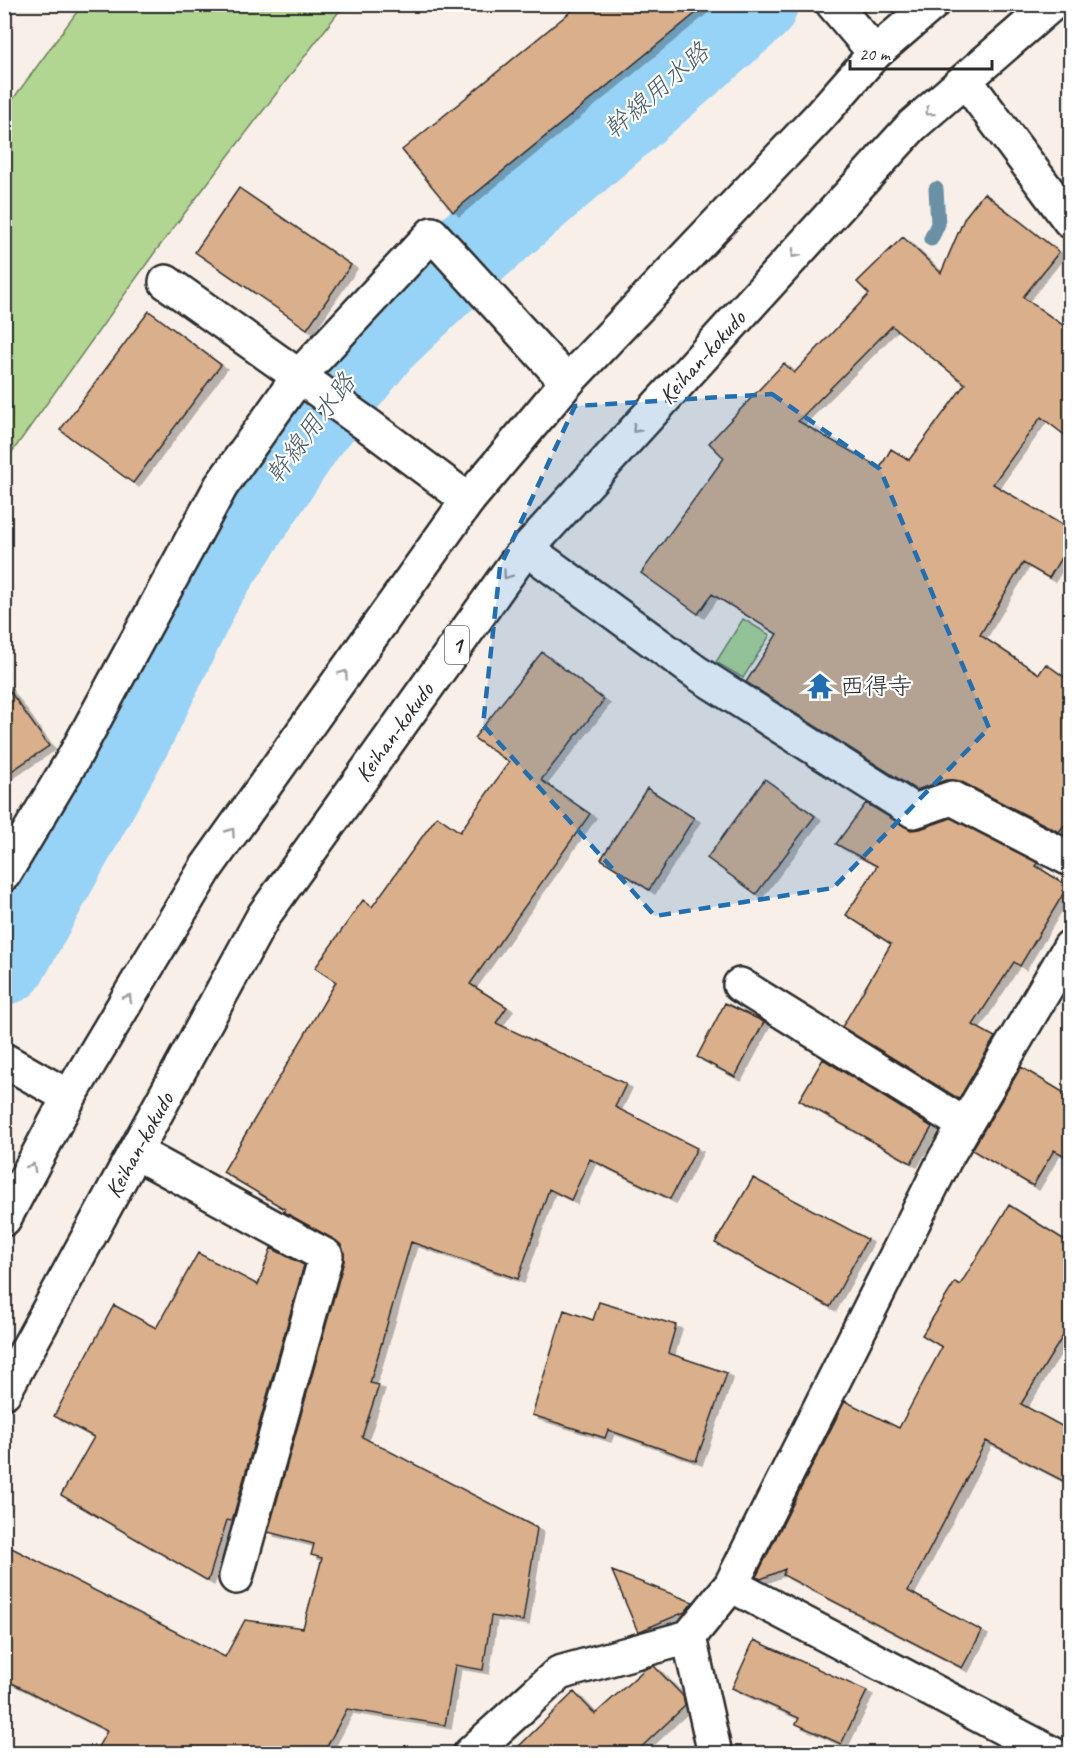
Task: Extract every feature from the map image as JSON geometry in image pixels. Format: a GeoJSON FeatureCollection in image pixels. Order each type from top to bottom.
{"type":"FeatureCollection","features":[{"type":"Feature","properties":{"kind":"main road"},"geometry":{"type":"LineString","coordinates":[[4,1219],[69,1097],[206,868],[468,500],[567,382],[819,117],[875,53],[932,4]]}},
{"type":"Feature","properties":{"kind":"main road","name":"Keihan-kokudo"},"geometry":{"type":"LineString","coordinates":[[4,1392],[264,915],[527,549],[912,126],[1052,4]]}},
{"type":"Feature","properties":{"kind":"main road"},"geometry":{"type":"LineString","coordinates":[[833,5],[875,53]]}},
{"type":"Feature","properties":{"kind":"main road"},"geometry":{"type":"LineString","coordinates":[[966,81],[1071,221]]}},
{"type":"Feature","properties":{"kind":"main road"},"geometry":{"type":"LineString","coordinates":[[4,874],[73,759],[220,486],[299,376],[432,234],[567,382]]}},
{"type":"Feature","properties":{"kind":"main road"},"geometry":{"type":"LineString","coordinates":[[166,282],[369,426],[468,500]]}},
{"type":"Feature","properties":{"kind":"main road"},"geometry":{"type":"LineString","coordinates":[[527,549],[697,673],[914,812],[952,798],[1071,860]]}},
{"type":"Feature","properties":{"kind":"main road"},"geometry":{"type":"LineString","coordinates":[[470,1754],[559,1673],[689,1637],[731,1585],[945,1159],[1071,947]]}},
{"type":"Feature","properties":{"kind":"main road"},"geometry":{"type":"LineString","coordinates":[[740,985],[965,1125]]}},
{"type":"Feature","properties":{"kind":"main road"},"geometry":{"type":"LineString","coordinates":[[11,1064],[69,1097]]}},
{"type":"Feature","properties":{"kind":"main road"},"geometry":{"type":"LineString","coordinates":[[135,1152],[326,1256],[236,1577]]}},
{"type":"Feature","properties":{"kind":"main road"},"geometry":{"type":"LineString","coordinates":[[731,1585],[1053,1754]]}},
{"type":"Feature","properties":{"kind":"main road"},"geometry":{"type":"LineString","coordinates":[[689,1637],[706,1748]]}},
{"type":"Feature","properties":{"kind":"highlighted area"},"geometry":{"type":"Polygon","coordinates":[[[772,394],[880,469],[989,728],[833,888],[655,916],[483,725],[500,567],[575,406],[772,394]]]}},
{"type":"Feature","properties":{"kind":"green space"},"geometry":{"type":"Polygon","coordinates":[[[82,5],[344,5],[155,252],[5,462],[5,110],[82,5]]]}},
{"type":"Feature","properties":{"kind":"green space"},"geometry":{"type":"Polygon","coordinates":[[[743,619],[770,635],[743,678],[716,662],[743,619]]]}},
{"type":"Feature","properties":{"kind":"building"},"geometry":{"type":"Polygon","coordinates":[[[580,4],[707,4],[453,212],[402,150],[580,4]]]}},
{"type":"Feature","properties":{"kind":"building"},"geometry":{"type":"Polygon","coordinates":[[[239,188],[351,265],[307,329],[195,252],[239,188]]]}},
{"type":"Feature","properties":{"kind":"building"},"geometry":{"type":"Polygon","coordinates":[[[984,193],[1059,252],[1023,297],[1071,331],[1071,440],[1041,417],[993,484],[1071,530],[1071,541],[1049,578],[1023,563],[980,635],[1039,674],[1046,664],[1071,682],[1071,816],[1059,832],[960,781],[946,780],[916,790],[746,682],[777,634],[712,594],[698,614],[641,573],[724,458],[709,443],[784,363],[794,373],[869,294],[857,282],[903,237],[941,273],[965,217],[984,193]],[[892,326],[798,421],[880,468],[891,449],[909,460],[965,384],[892,326]]]}},
{"type":"Feature","properties":{"kind":"building"},"geometry":{"type":"Polygon","coordinates":[[[149,311],[221,365],[133,483],[60,430],[149,311]]]}},
{"type":"Feature","properties":{"kind":"building"},"geometry":{"type":"Polygon","coordinates":[[[542,652],[604,700],[541,780],[590,814],[470,984],[507,1007],[496,1023],[626,1084],[615,1107],[697,1148],[670,1199],[590,1159],[571,1200],[549,1189],[518,1279],[411,1242],[370,1383],[379,1385],[362,1437],[537,1528],[523,1621],[491,1616],[483,1670],[455,1665],[445,1725],[347,1709],[323,1754],[94,1754],[107,1731],[4,1679],[4,1544],[225,1657],[245,1620],[303,1628],[322,1558],[311,1555],[314,1544],[268,1532],[344,1261],[344,1252],[335,1240],[284,1212],[285,1209],[223,1172],[336,982],[315,968],[363,900],[372,907],[437,816],[460,832],[509,762],[474,738],[542,652]]]}},
{"type":"Feature","properties":{"kind":"building"},"geometry":{"type":"Polygon","coordinates":[[[4,683],[49,746],[4,776],[4,683]]]}},
{"type":"Feature","properties":{"kind":"building"},"geometry":{"type":"Polygon","coordinates":[[[765,779],[815,816],[756,894],[707,858],[765,779]]]}},
{"type":"Feature","properties":{"kind":"building"},"geometry":{"type":"Polygon","coordinates":[[[647,788],[694,818],[649,890],[601,859],[647,788]]]}},
{"type":"Feature","properties":{"kind":"building"},"geometry":{"type":"Polygon","coordinates":[[[866,803],[911,830],[951,818],[1038,863],[1036,866],[1068,886],[1020,966],[1014,962],[973,1025],[995,1037],[959,1099],[842,1027],[891,944],[846,915],[877,866],[836,844],[866,803]]]}},
{"type":"Feature","properties":{"kind":"building"},"geometry":{"type":"Polygon","coordinates":[[[725,1003],[764,1022],[735,1077],[697,1057],[725,1003]]]}},
{"type":"Feature","properties":{"kind":"building"},"geometry":{"type":"Polygon","coordinates":[[[823,1059],[932,1127],[911,1163],[799,1100],[823,1059]]]}},
{"type":"Feature","properties":{"kind":"building"},"geometry":{"type":"Polygon","coordinates":[[[1021,1067],[1071,1097],[1071,1159],[1054,1150],[1033,1186],[972,1150],[1021,1067]]]}},
{"type":"Feature","properties":{"kind":"building"},"geometry":{"type":"Polygon","coordinates":[[[753,1178],[867,1239],[830,1307],[715,1243],[753,1178]]]}},
{"type":"Feature","properties":{"kind":"building"},"geometry":{"type":"Polygon","coordinates":[[[1009,1205],[1071,1244],[1071,1323],[1021,1404],[1071,1431],[1071,1485],[986,1441],[908,1591],[982,1631],[962,1668],[783,1575],[785,1569],[761,1579],[756,1577],[845,1401],[899,1428],[942,1347],[922,1335],[955,1282],[960,1285],[1009,1205]]]}},
{"type":"Feature","properties":{"kind":"building"},"geometry":{"type":"Polygon","coordinates":[[[271,1248],[304,1265],[232,1521],[227,1520],[208,1581],[61,1495],[94,1437],[54,1416],[114,1305],[156,1328],[198,1253],[258,1285],[271,1248]]]}},
{"type":"Feature","properties":{"kind":"building"},"geometry":{"type":"Polygon","coordinates":[[[599,1302],[676,1325],[668,1353],[727,1373],[696,1461],[608,1430],[605,1438],[532,1415],[564,1310],[593,1320],[599,1302]]]}},
{"type":"Feature","properties":{"kind":"building"},"geometry":{"type":"Polygon","coordinates":[[[612,1571],[693,1602],[685,1612],[638,1632],[612,1571]]]}},
{"type":"Feature","properties":{"kind":"building"},"geometry":{"type":"Polygon","coordinates":[[[754,1640],[867,1691],[841,1744],[796,1724],[799,1718],[732,1688],[754,1640]]]}},
{"type":"Feature","properties":{"kind":"building"},"geometry":{"type":"Polygon","coordinates":[[[654,1666],[683,1696],[685,1706],[634,1754],[511,1754],[574,1692],[595,1714],[645,1669],[654,1666]]]}},
{"type":"Feature","properties":{"kind":"waterway","name":"幹線用水路"},"geometry":{"type":"LineString","coordinates":[[4,962],[132,729],[202,584],[304,431],[378,340],[477,245],[755,4]]}},
{"type":"Feature","properties":{"kind":"waterway"},"geometry":{"type":"LineString","coordinates":[[931,239],[938,224],[936,189]]}},
{"type":"Feature","properties":{"kind":"place","name":"西得寺"},"geometry":{"type":"Point","coordinates":[820,686]}}]}
